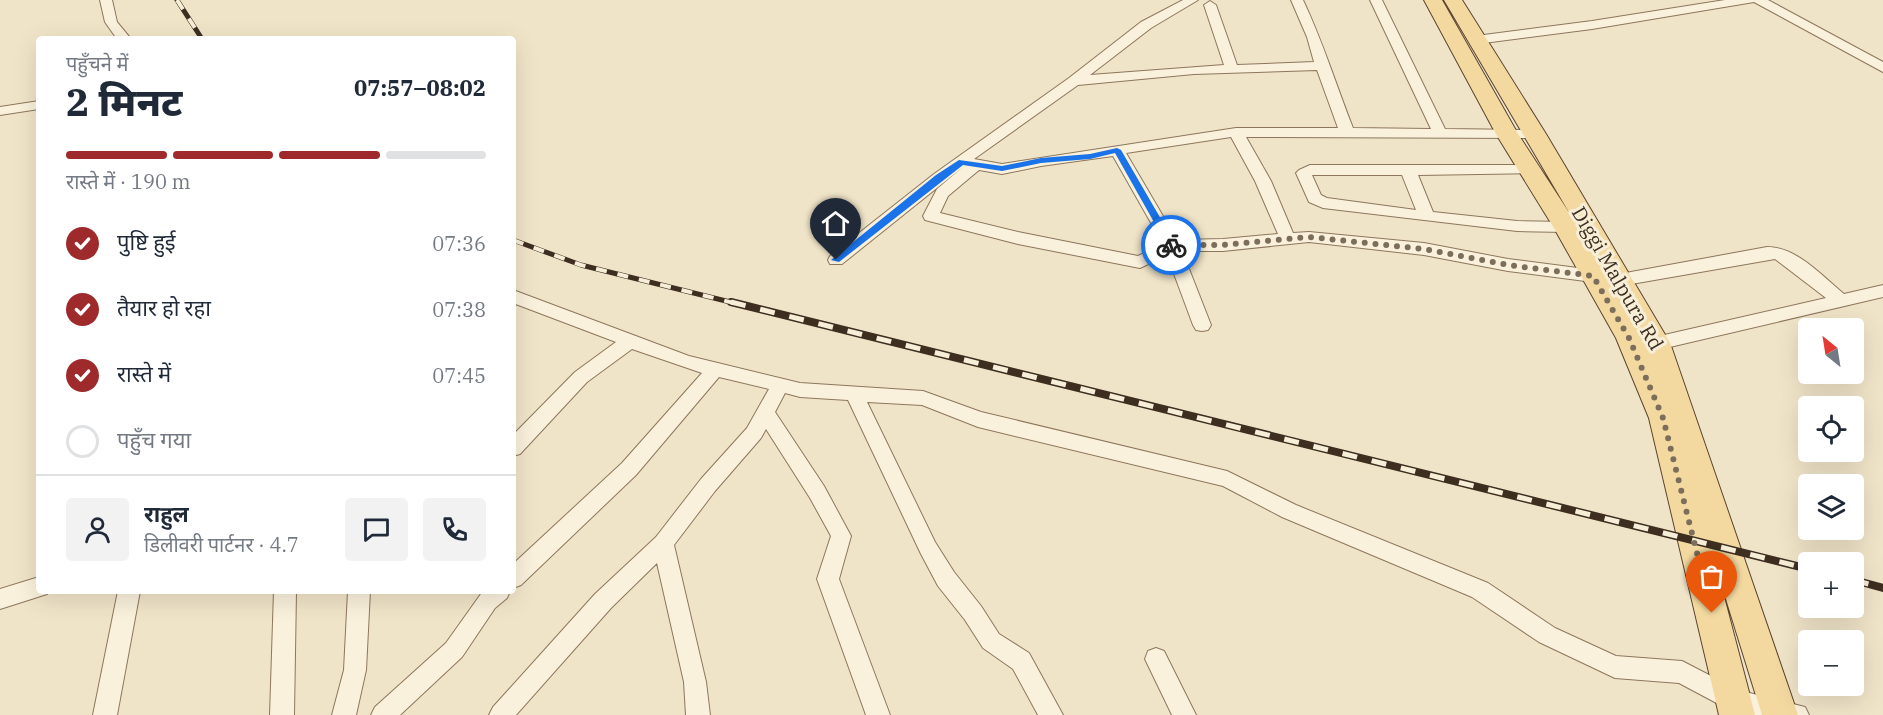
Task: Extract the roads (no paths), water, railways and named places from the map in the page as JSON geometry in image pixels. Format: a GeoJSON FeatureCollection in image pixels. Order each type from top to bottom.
{"type":"FeatureCollection","features":[{"type":"Feature","properties":{"kind":"main road","name":"Diggi Malpura Rd"},"geometry":{"type":"LineString","coordinates":[[1433,0],[1507,134],[1564,223],[1657,343],[1655,370],[1663,418],[1736,707]]}},
{"type":"Feature","properties":{"kind":"main road","name":"Diggi Malpura Rd"},"geometry":{"type":"LineString","coordinates":[[1453,0],[1535,134],[1607,278],[1629,338],[1655,370],[1786,714]]}},
{"type":"Feature","properties":{"kind":"street"},"geometry":{"type":"LineString","coordinates":[[106,0],[111,22],[122,36]]}},
{"type":"Feature","properties":{"kind":"street"},"geometry":{"type":"LineString","coordinates":[[836,260],[930,184],[969,163],[1146,25],[1192,0]]}},
{"type":"Feature","properties":{"kind":"street"},"geometry":{"type":"LineString","coordinates":[[1297,0],[1314,37],[1322,66],[1347,132]]}},
{"type":"Feature","properties":{"kind":"street"},"geometry":{"type":"LineString","coordinates":[[1376,0],[1440,133]]}},
{"type":"Feature","properties":{"kind":"street"},"geometry":{"type":"LineString","coordinates":[[1476,39],[1592,26],[1749,0]]}},
{"type":"Feature","properties":{"kind":"street"},"geometry":{"type":"LineString","coordinates":[[1759,0],[1883,68]]}},
{"type":"Feature","properties":{"kind":"street"},"geometry":{"type":"LineString","coordinates":[[1210,4],[1232,69]]}},
{"type":"Feature","properties":{"kind":"street"},"geometry":{"type":"LineString","coordinates":[[1074,81],[1194,70],[1322,66]]}},
{"type":"Feature","properties":{"kind":"street"},"geometry":{"type":"LineString","coordinates":[[0,111],[36,105]]}},
{"type":"Feature","properties":{"kind":"street"},"geometry":{"type":"LineString","coordinates":[[969,163],[1002,169],[1041,161],[1090,156],[1236,132],[1535,134]]}},
{"type":"Feature","properties":{"kind":"street"},"geometry":{"type":"LineString","coordinates":[[1236,132],[1263,181],[1288,240]]}},
{"type":"Feature","properties":{"kind":"street"},"geometry":{"type":"LineString","coordinates":[[1117,150],[1172,246],[1202,325]]}},
{"type":"Feature","properties":{"kind":"street"},"geometry":{"type":"LineString","coordinates":[[969,163],[942,193],[931,216],[1018,238],[1140,262],[1172,246],[1223,245],[1309,237],[1424,249],[1508,265],[1607,278],[1777,253],[1788,258],[1844,302]]}},
{"type":"Feature","properties":{"kind":"street"},"geometry":{"type":"LineString","coordinates":[[1530,170],[1310,170],[1304,174],[1315,198],[1323,203],[1517,226],[1564,223]]}},
{"type":"Feature","properties":{"kind":"street"},"geometry":{"type":"LineString","coordinates":[[1408,170],[1427,217]]}},
{"type":"Feature","properties":{"kind":"street"},"geometry":{"type":"LineString","coordinates":[[1657,343],[1844,302],[1883,291]]}},
{"type":"Feature","properties":{"kind":"street"},"geometry":{"type":"LineString","coordinates":[[516,297],[686,362],[715,370],[800,390],[922,398],[978,419],[1042,436],[1227,479],[1289,511],[1480,590],[1547,635],[1615,667],[1682,672],[1736,707],[1786,714]]}},
{"type":"Feature","properties":{"kind":"street"},"geometry":{"type":"LineString","coordinates":[[516,445],[581,377],[630,341]]}},
{"type":"Feature","properties":{"kind":"street"},"geometry":{"type":"LineString","coordinates":[[516,575],[629,469],[715,370]]}},
{"type":"Feature","properties":{"kind":"street"},"geometry":{"type":"LineString","coordinates":[[508,712],[603,601],[663,543],[708,485],[754,433],[780,386]]}},
{"type":"Feature","properties":{"kind":"street"},"geometry":{"type":"LineString","coordinates":[[854,394],[928,548],[946,579],[973,613],[991,641],[1021,661],[1051,715]]}},
{"type":"Feature","properties":{"kind":"street"},"geometry":{"type":"LineString","coordinates":[[765,412],[817,492],[841,536],[828,579],[878,715]]}},
{"type":"Feature","properties":{"kind":"street"},"geometry":{"type":"LineString","coordinates":[[663,543],[695,682],[698,715]]}},
{"type":"Feature","properties":{"kind":"street"},"geometry":{"type":"LineString","coordinates":[[0,599],[36,588]]}},
{"type":"Feature","properties":{"kind":"street"},"geometry":{"type":"LineString","coordinates":[[105,715],[128,594]]}},
{"type":"Feature","properties":{"kind":"street"},"geometry":{"type":"LineString","coordinates":[[282,715],[284,594]]}},
{"type":"Feature","properties":{"kind":"street"},"geometry":{"type":"LineString","coordinates":[[344,715],[355,670],[359,594]]}},
{"type":"Feature","properties":{"kind":"street"},"geometry":{"type":"LineString","coordinates":[[383,715],[454,650],[487,601],[495,594]]}},
{"type":"Feature","properties":{"kind":"street"},"geometry":{"type":"LineString","coordinates":[[1156,659],[1184,715]]}},
{"type":"Feature","properties":{"kind":"railway"},"geometry":{"type":"LineString","coordinates":[[177,0],[200,36]]}},
{"type":"Feature","properties":{"kind":"railway"},"geometry":{"type":"LineString","coordinates":[[516,241],[581,265],[738,304]]}},
{"type":"Feature","properties":{"kind":"railway"},"geometry":{"type":"LineString","coordinates":[[731,302],[1798,566]]}},
{"type":"Feature","properties":{"kind":"railway"},"geometry":{"type":"LineString","coordinates":[[1864,583],[1883,588]]}}]}
